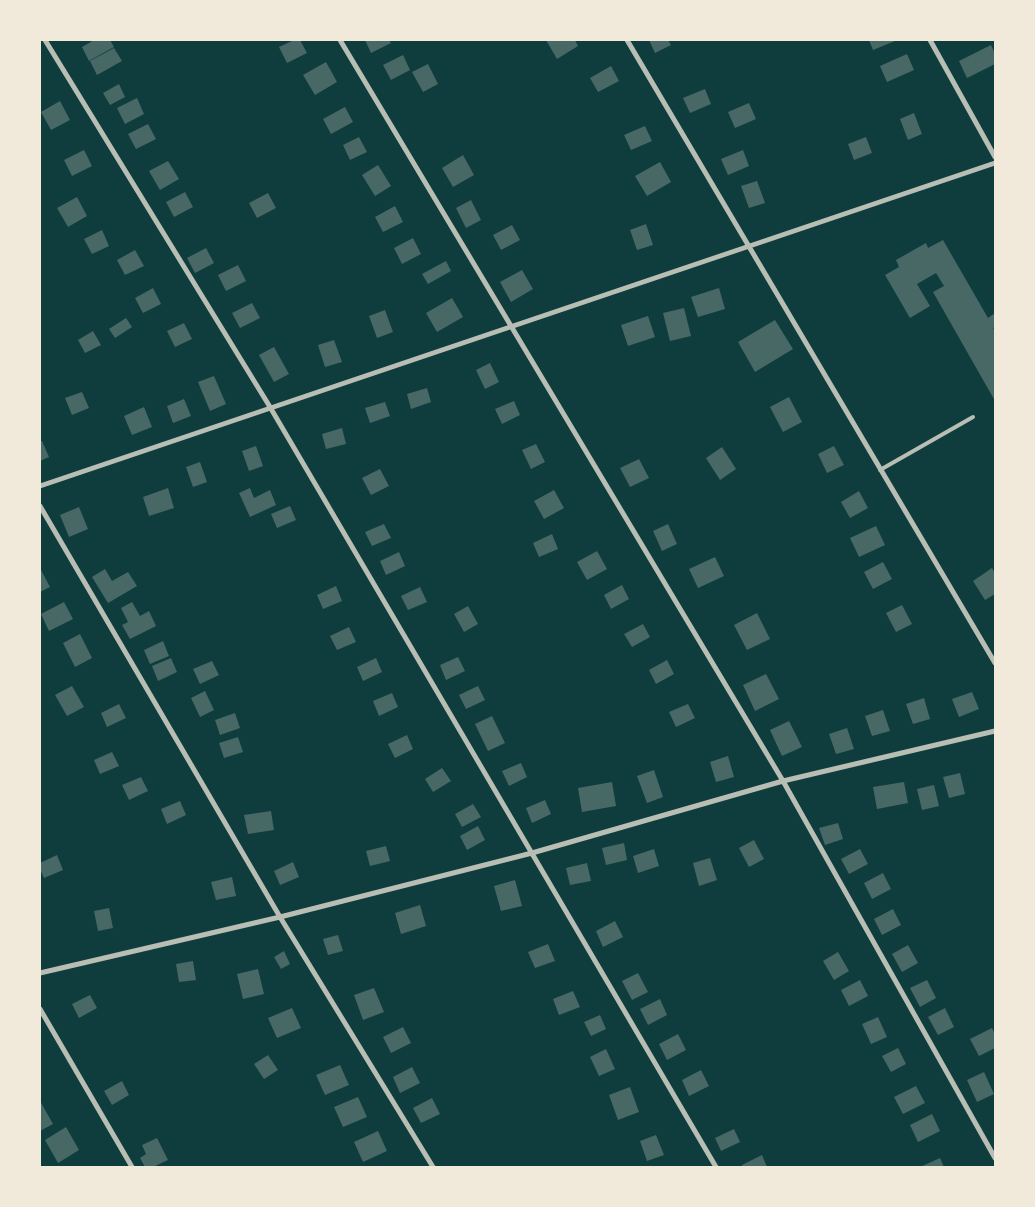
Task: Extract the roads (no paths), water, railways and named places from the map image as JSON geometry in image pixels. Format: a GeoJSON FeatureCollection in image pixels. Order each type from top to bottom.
{"type":"FeatureCollection","features":[{"type":"Feature","properties":{"kind":"street"},"geometry":{"type":"LineString","coordinates":[[45,40],[270,407],[716,1167]]}},
{"type":"Feature","properties":{"kind":"street"},"geometry":{"type":"LineString","coordinates":[[340,40],[783,781],[995,1158]]}},
{"type":"Feature","properties":{"kind":"street"},"geometry":{"type":"LineString","coordinates":[[627,40],[995,664]]}},
{"type":"Feature","properties":{"kind":"street"},"geometry":{"type":"LineString","coordinates":[[930,40],[995,157]]}},
{"type":"Feature","properties":{"kind":"street"},"geometry":{"type":"LineString","coordinates":[[40,486],[995,163]]}},
{"type":"Feature","properties":{"kind":"street"},"geometry":{"type":"LineString","coordinates":[[40,506],[280,917],[433,1167]]}},
{"type":"Feature","properties":{"kind":"street"},"geometry":{"type":"LineString","coordinates":[[40,973],[280,917],[532,853],[783,781],[995,731]]}},
{"type":"Feature","properties":{"kind":"street"},"geometry":{"type":"LineString","coordinates":[[40,1009],[132,1167]]}},
{"type":"Feature","properties":{"kind":"lane"},"geometry":{"type":"LineString","coordinates":[[880,470],[973,417]]}}]}
